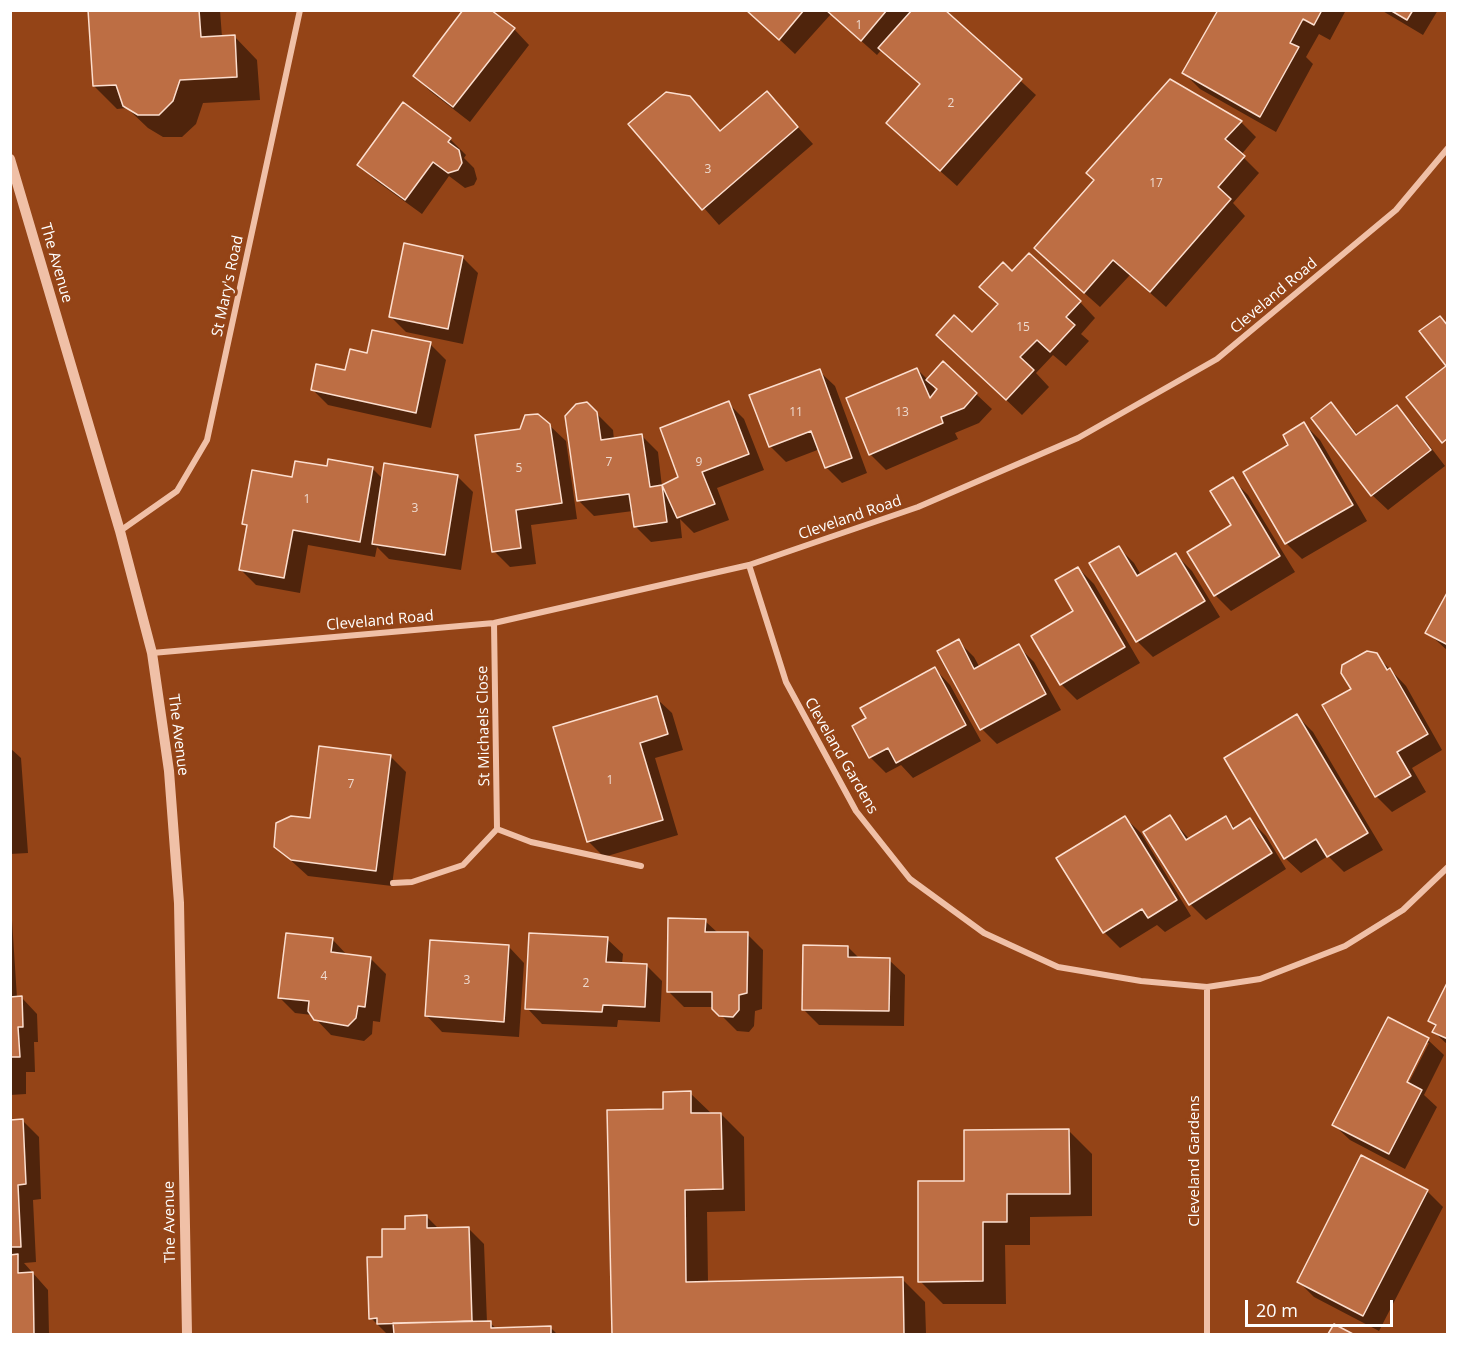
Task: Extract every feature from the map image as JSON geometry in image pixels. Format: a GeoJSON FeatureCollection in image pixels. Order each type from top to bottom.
{"type":"FeatureCollection","features":[{"type":"Feature","properties":{"kind":"street","name":"St Mary's Road"},"geometry":{"type":"LineString","coordinates":[[120,531],[177,491],[207,440],[300,10]]}},
{"type":"Feature","properties":{"kind":"street","name":"Cleveland Road"},"geometry":{"type":"LineString","coordinates":[[152,653],[494,623],[749,565],[918,507],[1078,438],[1217,359],[1396,210],[1448,148]]}},
{"type":"Feature","properties":{"kind":"street","name":"The Avenue"},"geometry":{"type":"LineString","coordinates":[[10,159],[120,531],[152,653],[169,771],[179,903],[187,1335]]}},
{"type":"Feature","properties":{"kind":"street","name":"Cleveland Gardens"},"geometry":{"type":"LineString","coordinates":[[749,565],[786,682],[856,811],[910,879],[984,933],[1058,967],[1142,981],[1207,987],[1260,980],[1345,946],[1403,910],[1448,867]]}},
{"type":"Feature","properties":{"kind":"street","name":"St Michaels Close"},"geometry":{"type":"LineString","coordinates":[[494,623],[497,829]]}},
{"type":"Feature","properties":{"kind":"street"},"geometry":{"type":"LineString","coordinates":[[393,883],[412,882],[463,865],[497,829],[531,843],[640,866]]}},
{"type":"Feature","properties":{"kind":"street","name":"Cleveland Gardens"},"geometry":{"type":"LineString","coordinates":[[1207,987],[1207,1335]]}},
{"type":"Feature","properties":{"kind":"building"},"geometry":{"type":"Polygon","coordinates":[[[88,10],[199,10],[201,37],[235,35],[237,77],[180,80],[173,101],[159,115],[138,115],[123,106],[116,85],[93,86],[88,10]]]}},
{"type":"Feature","properties":{"kind":"building"},"geometry":{"type":"Polygon","coordinates":[[[463,10],[491,10],[515,28],[453,107],[413,76],[463,10]]]}},
{"type":"Feature","properties":{"kind":"building"},"geometry":{"type":"Polygon","coordinates":[[[746,10],[804,10],[779,40],[746,10]]]}},
{"type":"Feature","properties":{"kind":"building"},"geometry":{"type":"Polygon","coordinates":[[[826,10],[887,10],[861,41],[826,10]]]}},
{"type":"Feature","properties":{"kind":"building"},"geometry":{"type":"Polygon","coordinates":[[[912,10],[945,10],[1022,79],[940,171],[886,123],[920,84],[878,48],[912,10]]]}},
{"type":"Feature","properties":{"kind":"building"},"geometry":{"type":"Polygon","coordinates":[[[1218,10],[1322,10],[1314,25],[1303,19],[1290,43],[1299,47],[1260,117],[1182,73],[1218,10]]]}},
{"type":"Feature","properties":{"kind":"building"},"geometry":{"type":"Polygon","coordinates":[[[1390,10],[1413,10],[1407,20],[1390,10]]]}},
{"type":"Feature","properties":{"kind":"building"},"geometry":{"type":"Polygon","coordinates":[[[1170,79],[1242,121],[1225,139],[1245,156],[1218,187],[1231,199],[1150,292],[1113,260],[1084,293],[1034,248],[1094,180],[1086,173],[1170,79]]]}},
{"type":"Feature","properties":{"kind":"building"},"geometry":{"type":"Polygon","coordinates":[[[767,91],[798,127],[702,210],[628,124],[666,92],[690,96],[720,131],[767,91]]]}},
{"type":"Feature","properties":{"kind":"building"},"geometry":{"type":"Polygon","coordinates":[[[403,102],[451,138],[448,142],[459,150],[462,163],[458,170],[448,173],[433,162],[405,200],[357,165],[403,102]]]}},
{"type":"Feature","properties":{"kind":"building"},"geometry":{"type":"Polygon","coordinates":[[[404,243],[463,256],[448,329],[389,317],[404,243]]]}},
{"type":"Feature","properties":{"kind":"building"},"geometry":{"type":"Polygon","coordinates":[[[1029,253],[1081,301],[1066,317],[1075,325],[1050,352],[1037,340],[1020,357],[1034,370],[1006,400],[936,335],[954,315],[972,332],[998,304],[979,287],[1003,262],[1012,271],[1029,253]]]}},
{"type":"Feature","properties":{"kind":"building"},"geometry":{"type":"Polygon","coordinates":[[[1440,316],[1448,326],[1448,438],[1442,443],[1406,397],[1446,366],[1419,331],[1440,316]]]}},
{"type":"Feature","properties":{"kind":"building"},"geometry":{"type":"Polygon","coordinates":[[[372,330],[431,342],[416,413],[311,390],[316,364],[345,370],[350,349],[367,353],[372,330]]]}},
{"type":"Feature","properties":{"kind":"building"},"geometry":{"type":"Polygon","coordinates":[[[943,361],[977,393],[964,408],[941,417],[943,423],[869,455],[846,398],[917,368],[930,398],[937,389],[926,380],[943,361]]]}},
{"type":"Feature","properties":{"kind":"building"},"geometry":{"type":"Polygon","coordinates":[[[820,369],[852,458],[825,468],[811,431],[769,447],[749,395],[820,369]]]}},
{"type":"Feature","properties":{"kind":"building"},"geometry":{"type":"Polygon","coordinates":[[[729,401],[749,454],[702,472],[715,504],[677,518],[662,485],[678,477],[660,428],[729,401]]]}},
{"type":"Feature","properties":{"kind":"building"},"geometry":{"type":"Polygon","coordinates":[[[587,402],[597,412],[601,440],[642,434],[650,487],[662,485],[667,522],[634,527],[629,494],[577,501],[565,416],[576,404],[587,402]]]}},
{"type":"Feature","properties":{"kind":"building"},"geometry":{"type":"Polygon","coordinates":[[[1331,402],[1356,435],[1397,405],[1431,450],[1371,496],[1311,418],[1331,402]]]}},
{"type":"Feature","properties":{"kind":"building"},"geometry":{"type":"Polygon","coordinates":[[[538,414],[550,424],[562,503],[516,510],[521,548],[492,552],[475,435],[520,429],[525,415],[538,414]]]}},
{"type":"Feature","properties":{"kind":"building"},"geometry":{"type":"Polygon","coordinates":[[[1304,422],[1353,505],[1285,544],[1243,472],[1288,445],[1283,435],[1304,422]]]}},
{"type":"Feature","properties":{"kind":"building"},"geometry":{"type":"Polygon","coordinates":[[[328,459],[373,467],[360,542],[293,530],[284,578],[239,570],[247,525],[242,524],[252,470],[292,477],[295,461],[327,466],[328,459]]]}},
{"type":"Feature","properties":{"kind":"building"},"geometry":{"type":"Polygon","coordinates":[[[384,463],[458,475],[445,555],[372,544],[384,463]]]}},
{"type":"Feature","properties":{"kind":"building"},"geometry":{"type":"Polygon","coordinates":[[[1233,477],[1280,556],[1214,596],[1187,552],[1231,525],[1210,491],[1233,477]]]}},
{"type":"Feature","properties":{"kind":"building"},"geometry":{"type":"Polygon","coordinates":[[[1119,546],[1137,576],[1176,553],[1205,601],[1136,642],[1089,563],[1119,546]]]}},
{"type":"Feature","properties":{"kind":"building"},"geometry":{"type":"Polygon","coordinates":[[[1078,567],[1125,647],[1060,685],[1031,636],[1073,611],[1055,580],[1078,567]]]}},
{"type":"Feature","properties":{"kind":"building"},"geometry":{"type":"Polygon","coordinates":[[[1448,591],[1448,645],[1425,633],[1448,591]]]}},
{"type":"Feature","properties":{"kind":"building"},"geometry":{"type":"Polygon","coordinates":[[[959,639],[974,669],[1019,644],[1046,694],[980,730],[937,651],[959,639]]]}},
{"type":"Feature","properties":{"kind":"building"},"geometry":{"type":"Polygon","coordinates":[[[1367,651],[1377,653],[1387,670],[1390,668],[1428,734],[1397,752],[1411,776],[1375,797],[1322,705],[1351,689],[1341,673],[1342,665],[1367,651]]]}},
{"type":"Feature","properties":{"kind":"building"},"geometry":{"type":"Polygon","coordinates":[[[935,667],[966,725],[896,763],[888,748],[869,758],[852,726],[866,718],[860,708],[935,667]]]}},
{"type":"Feature","properties":{"kind":"building"},"geometry":{"type":"Polygon","coordinates":[[[657,696],[668,734],[640,743],[663,820],[587,842],[553,727],[657,696]]]}},
{"type":"Feature","properties":{"kind":"building"},"geometry":{"type":"Polygon","coordinates":[[[1297,714],[1368,833],[1327,857],[1316,839],[1284,859],[1224,758],[1297,714]]]}},
{"type":"Feature","properties":{"kind":"building"},"geometry":{"type":"Polygon","coordinates":[[[319,746],[391,755],[376,871],[291,860],[274,847],[276,823],[291,816],[310,818],[319,746]]]}},
{"type":"Feature","properties":{"kind":"building"},"geometry":{"type":"Polygon","coordinates":[[[1170,815],[1186,840],[1226,816],[1233,829],[1250,818],[1272,853],[1189,905],[1143,832],[1170,815]]]}},
{"type":"Feature","properties":{"kind":"building"},"geometry":{"type":"Polygon","coordinates":[[[1125,816],[1177,900],[1148,918],[1142,909],[1103,933],[1056,858],[1125,816]]]}},
{"type":"Feature","properties":{"kind":"building"},"geometry":{"type":"Polygon","coordinates":[[[668,918],[706,919],[705,932],[748,932],[747,993],[739,995],[739,1010],[733,1017],[719,1016],[712,1009],[712,992],[667,992],[668,918]]]}},
{"type":"Feature","properties":{"kind":"building"},"geometry":{"type":"Polygon","coordinates":[[[286,933],[333,938],[331,952],[371,957],[365,1007],[358,1006],[356,1018],[348,1026],[314,1020],[308,1011],[309,1001],[278,998],[286,933]]]}},
{"type":"Feature","properties":{"kind":"building"},"geometry":{"type":"Polygon","coordinates":[[[529,933],[608,937],[606,962],[647,964],[645,1007],[603,1005],[602,1012],[525,1009],[529,933]]]}},
{"type":"Feature","properties":{"kind":"building"},"geometry":{"type":"Polygon","coordinates":[[[430,940],[509,945],[504,1022],[425,1016],[430,940]]]}},
{"type":"Feature","properties":{"kind":"building"},"geometry":{"type":"Polygon","coordinates":[[[803,945],[848,946],[848,957],[890,958],[889,1011],[802,1010],[803,945]]]}},
{"type":"Feature","properties":{"kind":"building"},"geometry":{"type":"Polygon","coordinates":[[[1447,983],[1448,1039],[1432,1032],[1436,1025],[1428,1021],[1447,983]]]}},
{"type":"Feature","properties":{"kind":"building"},"geometry":{"type":"Polygon","coordinates":[[[22,996],[23,1027],[18,1027],[20,1057],[11,1057],[10,1079],[10,997],[22,996]]]}},
{"type":"Feature","properties":{"kind":"building"},"geometry":{"type":"Polygon","coordinates":[[[1388,1017],[1429,1038],[1407,1082],[1422,1090],[1389,1154],[1332,1125],[1388,1017]]]}},
{"type":"Feature","properties":{"kind":"building"},"geometry":{"type":"Polygon","coordinates":[[[691,1091],[691,1113],[721,1113],[723,1189],[685,1190],[686,1282],[903,1277],[904,1334],[612,1334],[607,1110],[663,1109],[663,1092],[691,1091]]]}},
{"type":"Feature","properties":{"kind":"building"},"geometry":{"type":"Polygon","coordinates":[[[23,1119],[26,1184],[18,1185],[21,1247],[10,1247],[10,1120],[23,1119]]]}},
{"type":"Feature","properties":{"kind":"building"},"geometry":{"type":"Polygon","coordinates":[[[1069,1129],[1070,1194],[1007,1194],[1007,1222],[983,1222],[983,1281],[918,1282],[918,1181],[964,1181],[964,1130],[1069,1129]]]}},
{"type":"Feature","properties":{"kind":"building"},"geometry":{"type":"Polygon","coordinates":[[[1361,1155],[1428,1190],[1363,1316],[1297,1282],[1361,1155]]]}},
{"type":"Feature","properties":{"kind":"building"},"geometry":{"type":"Polygon","coordinates":[[[427,1215],[427,1228],[469,1227],[472,1321],[377,1324],[377,1318],[369,1319],[367,1257],[382,1257],[382,1229],[405,1229],[405,1216],[427,1215]]]}},
{"type":"Feature","properties":{"kind":"building"},"geometry":{"type":"Polygon","coordinates":[[[18,1254],[18,1273],[33,1272],[34,1334],[10,1334],[10,1255],[18,1254]]]}},
{"type":"Feature","properties":{"kind":"building"},"geometry":{"type":"Polygon","coordinates":[[[491,1321],[491,1328],[551,1326],[551,1334],[394,1334],[393,1323],[491,1321]]]}},
{"type":"Feature","properties":{"kind":"building"},"geometry":{"type":"Polygon","coordinates":[[[1334,1324],[1353,1334],[1328,1334],[1334,1324]]]}}]}
